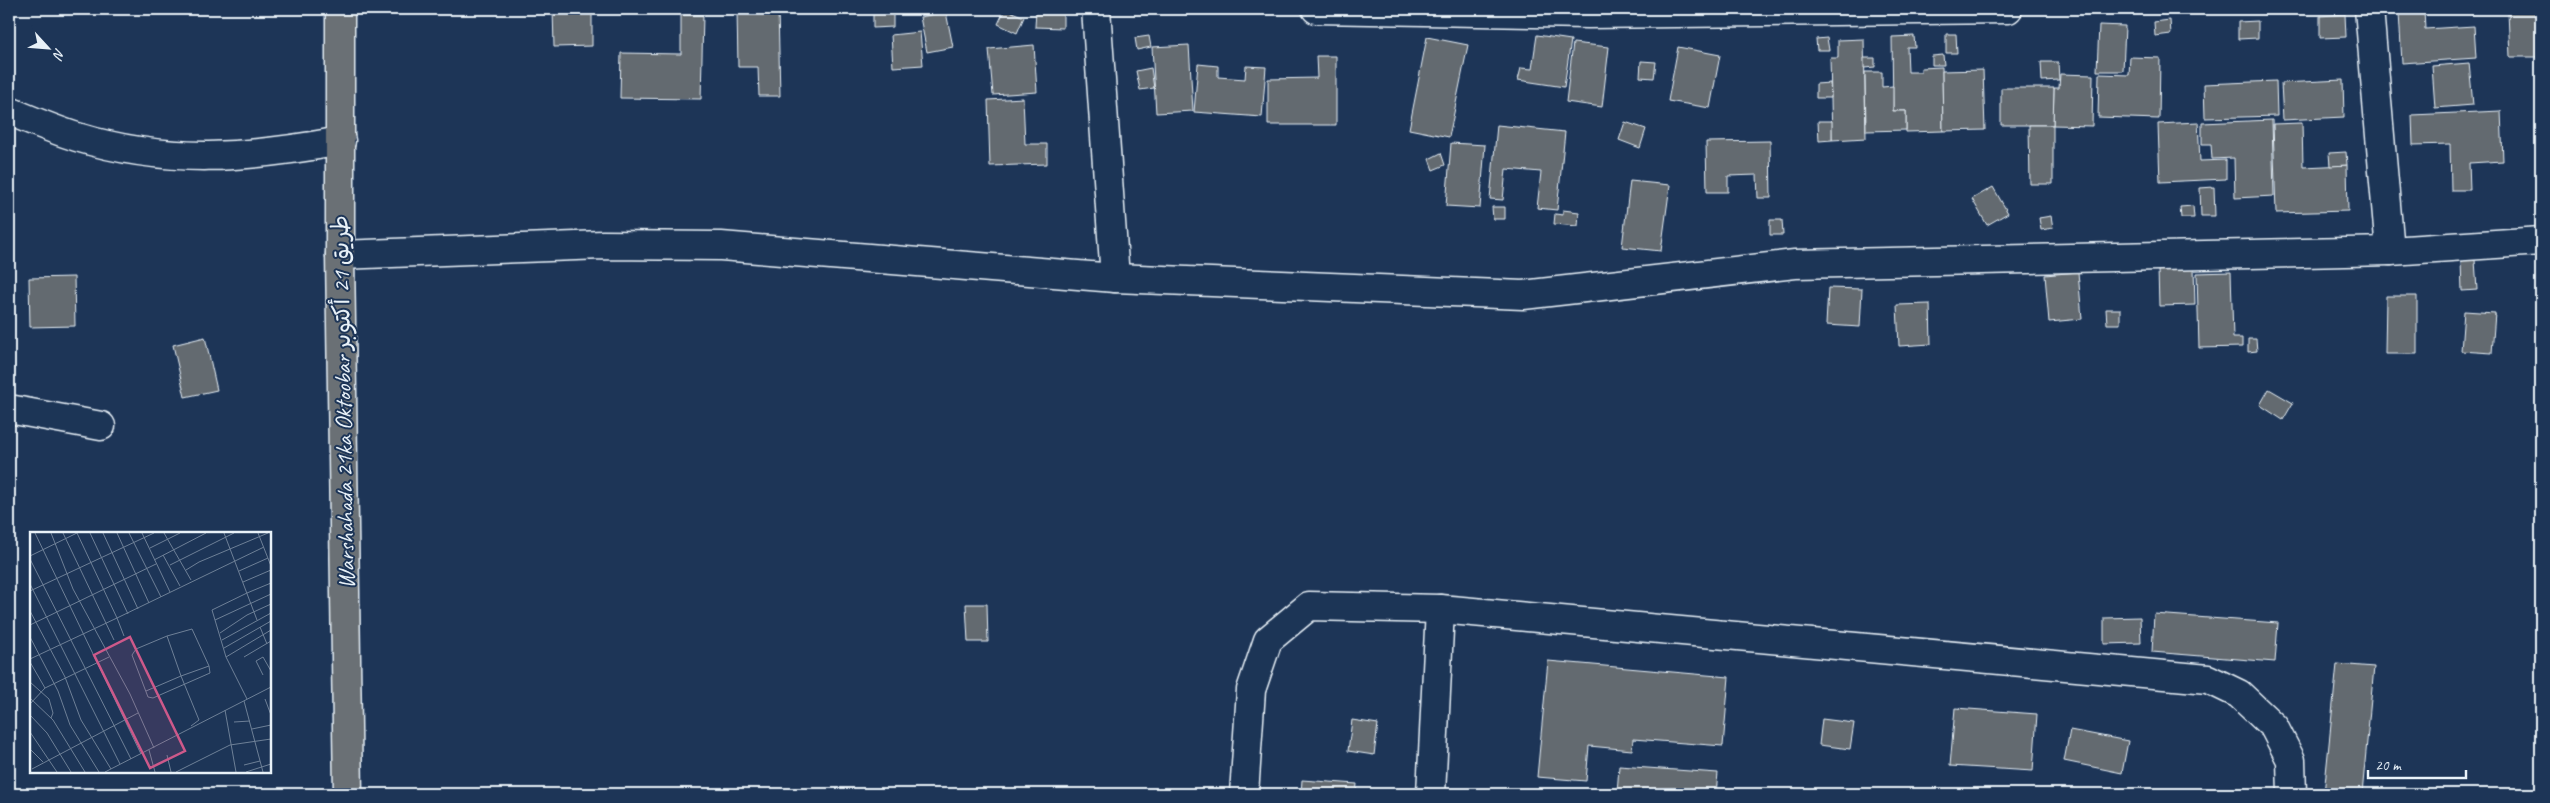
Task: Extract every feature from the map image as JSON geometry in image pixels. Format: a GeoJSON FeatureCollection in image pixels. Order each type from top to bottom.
{"type":"FeatureCollection","features":[{"type":"Feature","properties":{"kind":"main road","name":"Warshahada 21ka Oktoobar طريق 21 أكتوبر"},"geometry":{"type":"LineString","coordinates":[[340,9],[340,255],[348,794]]}},
{"type":"Feature","properties":{"kind":"street"},"geometry":{"type":"LineString","coordinates":[[1096,9],[1115,278]]}},
{"type":"Feature","properties":{"kind":"street"},"geometry":{"type":"LineString","coordinates":[[1316,9],[1588,14],[2008,9]]}},
{"type":"Feature","properties":{"kind":"street"},"geometry":{"type":"LineString","coordinates":[[2369,9],[2390,251]]}},
{"type":"Feature","properties":{"kind":"street"},"geometry":{"type":"LineString","coordinates":[[9,111],[77,137],[137,151],[193,157],[265,154],[341,141]]}},
{"type":"Feature","properties":{"kind":"street"},"geometry":{"type":"LineString","coordinates":[[340,255],[603,245],[721,246],[1115,278],[1523,295],[1795,264],[2390,251],[2541,241]]}},
{"type":"Feature","properties":{"kind":"street"},"geometry":{"type":"LineString","coordinates":[[9,409],[101,426]]}},
{"type":"Feature","properties":{"kind":"street"},"geometry":{"type":"LineString","coordinates":[[1244,794],[1251,690],[1268,640],[1309,606],[1440,609],[2208,679],[2239,694],[2274,726],[2291,760],[2292,794]]}},
{"type":"Feature","properties":{"kind":"street"},"geometry":{"type":"LineString","coordinates":[[1431,794],[1440,609]]}},
{"type":"Feature","properties":{"kind":"building"},"geometry":{"type":"Polygon","coordinates":[[[553,9],[592,9],[592,46],[554,47],[553,9]]]}},
{"type":"Feature","properties":{"kind":"building"},"geometry":{"type":"Polygon","coordinates":[[[737,9],[778,9],[780,96],[759,96],[758,67],[738,67],[737,9]]]}},
{"type":"Feature","properties":{"kind":"building"},"geometry":{"type":"Polygon","coordinates":[[[893,9],[893,27],[873,28],[873,10],[893,9]]]}},
{"type":"Feature","properties":{"kind":"building"},"geometry":{"type":"Polygon","coordinates":[[[1005,9],[1024,17],[1017,33],[998,24],[1005,9]]]}},
{"type":"Feature","properties":{"kind":"building"},"geometry":{"type":"Polygon","coordinates":[[[1036,10],[1063,12],[1063,28],[1035,27],[1036,10]]]}},
{"type":"Feature","properties":{"kind":"building"},"geometry":{"type":"Polygon","coordinates":[[[2424,11],[2425,29],[2474,26],[2476,58],[2402,63],[2399,13],[2424,11]]]}},
{"type":"Feature","properties":{"kind":"building"},"geometry":{"type":"Polygon","coordinates":[[[2541,11],[2541,57],[2510,57],[2508,12],[2541,11]]]}},
{"type":"Feature","properties":{"kind":"building"},"geometry":{"type":"Polygon","coordinates":[[[946,12],[953,47],[927,52],[920,17],[946,12]]]}},
{"type":"Feature","properties":{"kind":"building"},"geometry":{"type":"Polygon","coordinates":[[[2345,14],[2346,37],[2320,38],[2320,16],[2345,14]]]}},
{"type":"Feature","properties":{"kind":"building"},"geometry":{"type":"Polygon","coordinates":[[[681,15],[703,15],[701,99],[620,98],[621,53],[681,54],[681,15]]]}},
{"type":"Feature","properties":{"kind":"building"},"geometry":{"type":"Polygon","coordinates":[[[2170,20],[2171,34],[2155,36],[2154,22],[2170,20]]]}},
{"type":"Feature","properties":{"kind":"building"},"geometry":{"type":"Polygon","coordinates":[[[2258,21],[2258,38],[2238,39],[2238,22],[2258,21]]]}},
{"type":"Feature","properties":{"kind":"building"},"geometry":{"type":"Polygon","coordinates":[[[2099,25],[2125,26],[2123,71],[2097,71],[2099,25]]]}},
{"type":"Feature","properties":{"kind":"building"},"geometry":{"type":"Polygon","coordinates":[[[920,32],[923,65],[893,67],[891,35],[920,32]]]}},
{"type":"Feature","properties":{"kind":"building"},"geometry":{"type":"Polygon","coordinates":[[[1946,34],[1956,34],[1957,53],[1946,53],[1946,34]]]}},
{"type":"Feature","properties":{"kind":"building"},"geometry":{"type":"Polygon","coordinates":[[[1537,35],[1571,40],[1564,87],[1518,80],[1521,68],[1532,69],[1537,35]]]}},
{"type":"Feature","properties":{"kind":"building"},"geometry":{"type":"Polygon","coordinates":[[[1149,36],[1151,47],[1137,50],[1135,38],[1149,36]]]}},
{"type":"Feature","properties":{"kind":"building"},"geometry":{"type":"Polygon","coordinates":[[[1914,36],[1915,47],[1907,47],[1908,72],[1921,72],[1921,68],[1942,67],[1943,131],[1906,132],[1906,111],[1893,111],[1892,37],[1914,36]]]}},
{"type":"Feature","properties":{"kind":"building"},"geometry":{"type":"Polygon","coordinates":[[[1427,37],[1468,45],[1449,137],[1409,129],[1427,37]]]}},
{"type":"Feature","properties":{"kind":"building"},"geometry":{"type":"Polygon","coordinates":[[[1827,38],[1829,50],[1817,50],[1816,39],[1827,38]]]}},
{"type":"Feature","properties":{"kind":"building"},"geometry":{"type":"Polygon","coordinates":[[[1864,39],[1866,138],[1832,140],[1830,58],[1838,58],[1838,40],[1864,39]]]}},
{"type":"Feature","properties":{"kind":"building"},"geometry":{"type":"Polygon","coordinates":[[[1573,43],[1609,47],[1602,107],[1566,102],[1573,43]]]}},
{"type":"Feature","properties":{"kind":"building"},"geometry":{"type":"Polygon","coordinates":[[[1034,45],[1037,92],[993,95],[989,49],[1034,45]]]}},
{"type":"Feature","properties":{"kind":"building"},"geometry":{"type":"Polygon","coordinates":[[[1189,45],[1193,111],[1156,113],[1152,47],[1189,45]]]}},
{"type":"Feature","properties":{"kind":"building"},"geometry":{"type":"Polygon","coordinates":[[[1678,47],[1720,55],[1710,108],[1668,101],[1678,47]]]}},
{"type":"Feature","properties":{"kind":"building"},"geometry":{"type":"Polygon","coordinates":[[[1943,55],[1944,65],[1932,65],[1932,56],[1943,55]]]}},
{"type":"Feature","properties":{"kind":"building"},"geometry":{"type":"Polygon","coordinates":[[[1316,56],[1336,56],[1336,125],[1268,125],[1268,79],[1317,78],[1316,56]]]}},
{"type":"Feature","properties":{"kind":"building"},"geometry":{"type":"Polygon","coordinates":[[[2130,57],[2160,58],[2159,119],[2098,117],[2099,74],[2129,75],[2130,57]]]}},
{"type":"Feature","properties":{"kind":"building"},"geometry":{"type":"Polygon","coordinates":[[[1864,58],[1875,58],[1875,67],[1864,68],[1864,58]]]}},
{"type":"Feature","properties":{"kind":"building"},"geometry":{"type":"Polygon","coordinates":[[[1641,61],[1656,62],[1654,78],[1640,77],[1641,61]]]}},
{"type":"Feature","properties":{"kind":"building"},"geometry":{"type":"Polygon","coordinates":[[[2041,62],[2058,62],[2059,80],[2042,81],[2041,62]]]}},
{"type":"Feature","properties":{"kind":"building"},"geometry":{"type":"Polygon","coordinates":[[[2469,63],[2473,105],[2435,108],[2432,66],[2469,63]]]}},
{"type":"Feature","properties":{"kind":"building"},"geometry":{"type":"Polygon","coordinates":[[[1198,64],[1218,66],[1218,77],[1245,79],[1246,66],[1266,67],[1262,117],[1194,112],[1198,64]]]}},
{"type":"Feature","properties":{"kind":"building"},"geometry":{"type":"Polygon","coordinates":[[[1151,68],[1154,88],[1140,90],[1136,71],[1151,68]]]}},
{"type":"Feature","properties":{"kind":"building"},"geometry":{"type":"Polygon","coordinates":[[[1983,70],[1985,130],[1943,131],[1942,71],[1983,70]]]}},
{"type":"Feature","properties":{"kind":"building"},"geometry":{"type":"Polygon","coordinates":[[[1865,72],[1882,72],[1882,87],[1893,86],[1893,111],[1906,111],[1906,130],[1866,131],[1865,72]]]}},
{"type":"Feature","properties":{"kind":"building"},"geometry":{"type":"Polygon","coordinates":[[[2060,74],[2093,75],[2092,126],[2053,125],[2054,88],[2059,88],[2060,74]]]}},
{"type":"Feature","properties":{"kind":"building"},"geometry":{"type":"Polygon","coordinates":[[[2343,80],[2344,117],[2283,120],[2281,83],[2343,80]]]}},
{"type":"Feature","properties":{"kind":"building"},"geometry":{"type":"Polygon","coordinates":[[[2276,81],[2277,116],[2205,118],[2204,84],[2276,81]]]}},
{"type":"Feature","properties":{"kind":"building"},"geometry":{"type":"Polygon","coordinates":[[[1830,83],[1831,98],[1816,98],[1816,84],[1830,83]]]}},
{"type":"Feature","properties":{"kind":"building"},"geometry":{"type":"Polygon","coordinates":[[[2001,88],[2054,88],[2053,125],[2001,125],[2001,88]]]}},
{"type":"Feature","properties":{"kind":"building"},"geometry":{"type":"Polygon","coordinates":[[[1023,98],[1025,144],[1047,144],[1047,164],[990,166],[988,100],[1023,98]]]}},
{"type":"Feature","properties":{"kind":"building"},"geometry":{"type":"Polygon","coordinates":[[[2501,111],[2503,161],[2469,163],[2470,190],[2451,190],[2450,144],[2413,145],[2412,115],[2501,111]]]}},
{"type":"Feature","properties":{"kind":"building"},"geometry":{"type":"Polygon","coordinates":[[[2272,120],[2274,196],[2235,198],[2234,158],[2212,159],[2211,144],[2202,144],[2202,123],[2272,120]]]}},
{"type":"Feature","properties":{"kind":"building"},"geometry":{"type":"Polygon","coordinates":[[[1818,121],[1832,121],[1832,140],[1819,141],[1818,121]]]}},
{"type":"Feature","properties":{"kind":"building"},"geometry":{"type":"Polygon","coordinates":[[[1625,122],[1646,129],[1640,148],[1619,140],[1625,122]]]}},
{"type":"Feature","properties":{"kind":"building"},"geometry":{"type":"Polygon","coordinates":[[[2198,122],[2200,161],[2226,160],[2226,179],[2160,182],[2158,124],[2198,122]]]}},
{"type":"Feature","properties":{"kind":"building"},"geometry":{"type":"Polygon","coordinates":[[[2302,123],[2303,167],[2347,165],[2348,211],[2276,213],[2273,124],[2302,123]]]}},
{"type":"Feature","properties":{"kind":"building"},"geometry":{"type":"Polygon","coordinates":[[[1497,125],[1565,132],[1557,210],[1537,208],[1541,172],[1506,169],[1503,200],[1490,199],[1497,125]]]}},
{"type":"Feature","properties":{"kind":"building"},"geometry":{"type":"Polygon","coordinates":[[[2029,125],[2053,125],[2053,184],[2030,184],[2029,125]]]}},
{"type":"Feature","properties":{"kind":"building"},"geometry":{"type":"Polygon","coordinates":[[[1770,141],[1771,198],[1758,198],[1757,175],[1728,176],[1728,192],[1707,192],[1706,142],[1770,141]]]}},
{"type":"Feature","properties":{"kind":"building"},"geometry":{"type":"Polygon","coordinates":[[[1451,143],[1485,145],[1480,208],[1446,206],[1451,143]]]}},
{"type":"Feature","properties":{"kind":"building"},"geometry":{"type":"Polygon","coordinates":[[[2346,152],[2347,165],[2330,166],[2329,153],[2346,152]]]}},
{"type":"Feature","properties":{"kind":"building"},"geometry":{"type":"Polygon","coordinates":[[[1441,153],[1445,165],[1433,170],[1429,159],[1441,153]]]}},
{"type":"Feature","properties":{"kind":"building"},"geometry":{"type":"Polygon","coordinates":[[[1630,181],[1670,185],[1661,251],[1622,247],[1630,181]]]}},
{"type":"Feature","properties":{"kind":"building"},"geometry":{"type":"Polygon","coordinates":[[[1993,187],[2008,213],[1987,225],[1972,199],[1993,187]]]}},
{"type":"Feature","properties":{"kind":"building"},"geometry":{"type":"Polygon","coordinates":[[[2214,187],[2215,216],[2201,216],[2200,188],[2214,187]]]}},
{"type":"Feature","properties":{"kind":"building"},"geometry":{"type":"Polygon","coordinates":[[[2193,206],[2194,218],[2181,218],[2180,207],[2193,206]]]}},
{"type":"Feature","properties":{"kind":"building"},"geometry":{"type":"Polygon","coordinates":[[[1492,207],[1505,207],[1505,219],[1493,219],[1492,207]]]}},
{"type":"Feature","properties":{"kind":"building"},"geometry":{"type":"Polygon","coordinates":[[[1563,210],[1579,212],[1578,226],[1554,224],[1555,214],[1563,215],[1563,210]]]}},
{"type":"Feature","properties":{"kind":"building"},"geometry":{"type":"Polygon","coordinates":[[[2051,216],[2053,228],[2041,230],[2039,218],[2051,216]]]}},
{"type":"Feature","properties":{"kind":"building"},"geometry":{"type":"Polygon","coordinates":[[[1770,220],[1782,220],[1783,235],[1770,235],[1770,220]]]}},
{"type":"Feature","properties":{"kind":"building"},"geometry":{"type":"Polygon","coordinates":[[[2461,260],[2475,260],[2477,290],[2462,291],[2461,260]]]}},
{"type":"Feature","properties":{"kind":"building"},"geometry":{"type":"Polygon","coordinates":[[[2194,268],[2195,305],[2159,306],[2158,269],[2194,268]]]}},
{"type":"Feature","properties":{"kind":"building"},"geometry":{"type":"Polygon","coordinates":[[[2078,272],[2082,319],[2049,322],[2045,275],[2078,272]]]}},
{"type":"Feature","properties":{"kind":"building"},"geometry":{"type":"Polygon","coordinates":[[[2231,272],[2233,338],[2242,338],[2242,347],[2199,348],[2197,273],[2231,272]]]}},
{"type":"Feature","properties":{"kind":"building"},"geometry":{"type":"Polygon","coordinates":[[[74,277],[75,326],[30,327],[29,278],[74,277]]]}},
{"type":"Feature","properties":{"kind":"building"},"geometry":{"type":"Polygon","coordinates":[[[1828,288],[1862,289],[1860,327],[1826,325],[1828,288]]]}},
{"type":"Feature","properties":{"kind":"building"},"geometry":{"type":"Polygon","coordinates":[[[2386,296],[2417,296],[2417,354],[2385,354],[2386,296]]]}},
{"type":"Feature","properties":{"kind":"building"},"geometry":{"type":"Polygon","coordinates":[[[1930,304],[1931,344],[1899,346],[1897,305],[1930,304]]]}},
{"type":"Feature","properties":{"kind":"building"},"geometry":{"type":"Polygon","coordinates":[[[2106,309],[2120,309],[2120,324],[2107,324],[2106,309]]]}},
{"type":"Feature","properties":{"kind":"building"},"geometry":{"type":"Polygon","coordinates":[[[2464,311],[2495,313],[2492,353],[2461,351],[2464,311]]]}},
{"type":"Feature","properties":{"kind":"building"},"geometry":{"type":"Polygon","coordinates":[[[205,337],[217,390],[185,397],[173,345],[205,337]]]}},
{"type":"Feature","properties":{"kind":"building"},"geometry":{"type":"Polygon","coordinates":[[[2248,339],[2256,339],[2257,351],[2248,352],[2248,339]]]}},
{"type":"Feature","properties":{"kind":"building"},"geometry":{"type":"Polygon","coordinates":[[[2269,389],[2293,403],[2283,420],[2260,405],[2269,389]]]}},
{"type":"Feature","properties":{"kind":"building"},"geometry":{"type":"Polygon","coordinates":[[[966,604],[987,604],[988,642],[968,642],[966,604]]]}},
{"type":"Feature","properties":{"kind":"building"},"geometry":{"type":"Polygon","coordinates":[[[2154,614],[2278,623],[2275,662],[2152,652],[2154,614]]]}},
{"type":"Feature","properties":{"kind":"building"},"geometry":{"type":"Polygon","coordinates":[[[2140,617],[2141,643],[2104,644],[2104,618],[2140,617]]]}},
{"type":"Feature","properties":{"kind":"building"},"geometry":{"type":"Polygon","coordinates":[[[1548,661],[1729,677],[1723,746],[1633,739],[1632,750],[1589,746],[1586,781],[1537,777],[1548,661]]]}},
{"type":"Feature","properties":{"kind":"building"},"geometry":{"type":"Polygon","coordinates":[[[2337,664],[2374,667],[2362,794],[2324,794],[2337,664]]]}},
{"type":"Feature","properties":{"kind":"building"},"geometry":{"type":"Polygon","coordinates":[[[1955,708],[2037,714],[2033,771],[1950,766],[1955,708]]]}},
{"type":"Feature","properties":{"kind":"building"},"geometry":{"type":"Polygon","coordinates":[[[1822,719],[1854,723],[1850,749],[1819,745],[1822,719]]]}},
{"type":"Feature","properties":{"kind":"building"},"geometry":{"type":"Polygon","coordinates":[[[1352,720],[1378,724],[1374,755],[1348,751],[1352,720]]]}},
{"type":"Feature","properties":{"kind":"building"},"geometry":{"type":"Polygon","coordinates":[[[2070,730],[2128,741],[2122,773],[2064,761],[2070,730]]]}},
{"type":"Feature","properties":{"kind":"building"},"geometry":{"type":"Polygon","coordinates":[[[1619,766],[1718,773],[1716,794],[1617,794],[1619,766]]]}},
{"type":"Feature","properties":{"kind":"building"},"geometry":{"type":"Polygon","coordinates":[[[1302,780],[1357,784],[1356,794],[1301,794],[1302,780]]]}}]}
